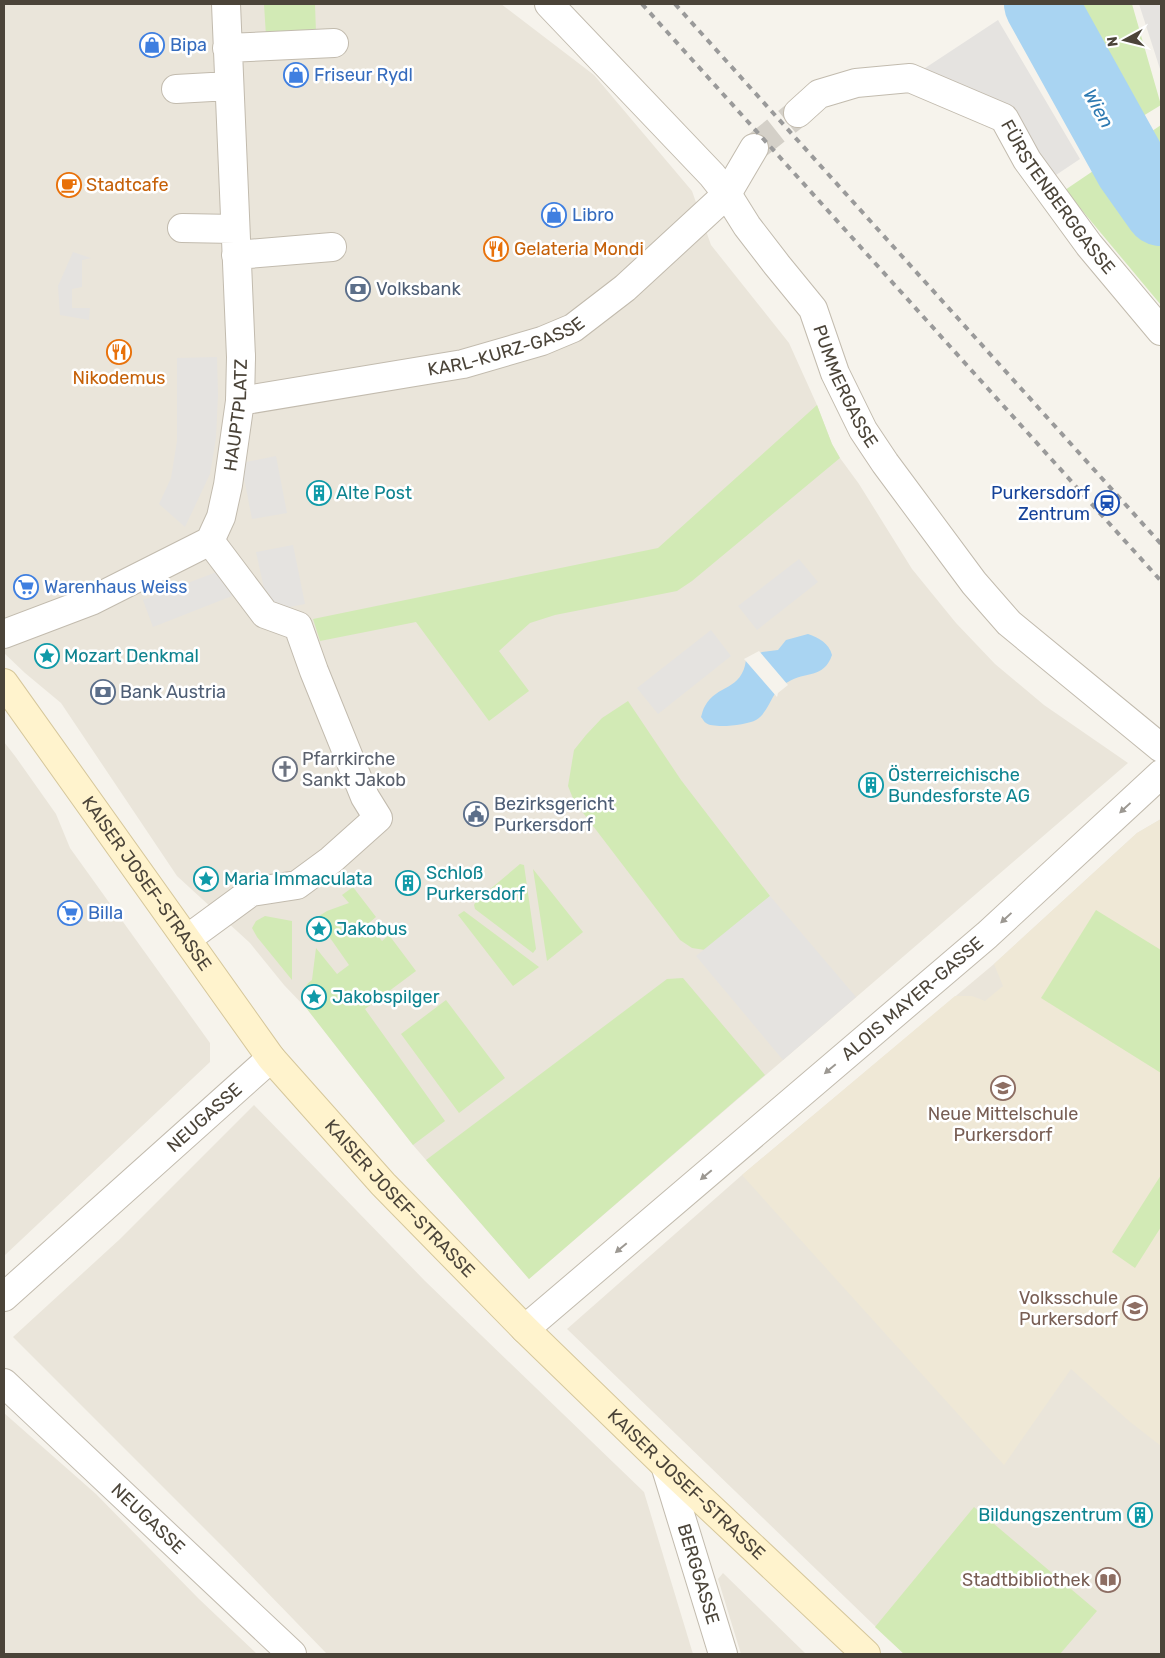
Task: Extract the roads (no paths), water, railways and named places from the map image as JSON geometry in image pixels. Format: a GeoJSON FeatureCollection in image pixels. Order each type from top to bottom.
{"type":"FeatureCollection","features":[{"type":"Feature","properties":{"kind":"main road","name":"KAISER JOSEF-STRASSE"},"geometry":{"type":"LineString","coordinates":[[4,683],[271,1058],[383,1184],[525,1329],[665,1465],[866,1654]]}},
{"type":"Feature","properties":{"kind":"street","name":"HAUPTPLATZ"},"geometry":{"type":"LineString","coordinates":[[210,541],[221,517],[228,485],[240,401],[241,357],[226,4]]}},
{"type":"Feature","properties":{"kind":"street","name":"PUMMERGASSE"},"geometry":{"type":"LineString","coordinates":[[549,4],[712,175],[765,249],[813,309],[835,373],[863,430],[885,463],[974,583],[1009,623],[1161,748]]}},
{"type":"Feature","properties":{"kind":"street"},"geometry":{"type":"LineString","coordinates":[[227,48],[334,43]]}},
{"type":"Feature","properties":{"kind":"street","name":"FÜRSTENBERGGASSE"},"geometry":{"type":"LineString","coordinates":[[798,113],[819,94],[838,88],[856,83],[910,78],[1004,118],[1027,160],[1089,245],[1161,331]]}},
{"type":"Feature","properties":{"kind":"street"},"geometry":{"type":"LineString","coordinates":[[176,89],[229,86]]}},
{"type":"Feature","properties":{"kind":"street"},"geometry":{"type":"LineString","coordinates":[[727,194],[754,148]]}},
{"type":"Feature","properties":{"kind":"street","name":"KARL-KURZ-GASSE"},"geometry":{"type":"LineString","coordinates":[[240,401],[463,364],[542,341],[573,328],[617,294],[727,194]]}},
{"type":"Feature","properties":{"kind":"street"},"geometry":{"type":"LineString","coordinates":[[182,228],[236,242],[332,247]]}},
{"type":"Feature","properties":{"kind":"street"},"geometry":{"type":"LineString","coordinates":[[4,634],[91,601],[210,541],[265,614],[298,626],[314,671],[365,797],[378,818],[331,860],[297,885],[251,892],[187,939]]}},
{"type":"Feature","properties":{"kind":"street","name":"ALOIS MAYER-GASSE"},"geometry":{"type":"LineString","coordinates":[[525,1329],[988,935],[1161,774]]}},
{"type":"Feature","properties":{"kind":"street","name":"NEUGASSE"},"geometry":{"type":"LineString","coordinates":[[4,1297],[271,1058]]}},
{"type":"Feature","properties":{"kind":"street","name":"NEUGASSE"},"geometry":{"type":"LineString","coordinates":[[4,1383],[292,1654]]}},
{"type":"Feature","properties":{"kind":"street","name":"BERGGASSE"},"geometry":{"type":"LineString","coordinates":[[665,1465],[723,1654]]}},
{"type":"Feature","properties":{"kind":"water"},"geometry":{"type":"Polygon","coordinates":[[[808,634],[823,641],[831,651],[832,655],[829,663],[824,668],[781,686],[765,711],[752,722],[716,726],[705,722],[701,717],[705,706],[716,694],[740,677],[746,660],[762,652],[778,650],[786,640],[808,634]]]}},
{"type":"Feature","properties":{"kind":"waterway","name":"Wien"},"geometry":{"type":"LineString","coordinates":[[1041,4],[1132,168],[1161,209]]}},
{"type":"Feature","properties":{"kind":"tunnel"},"geometry":{"type":"LineString","coordinates":[[754,148],[798,113]]}},
{"type":"Feature","properties":{"kind":"railway"},"geometry":{"type":"LineString","coordinates":[[642,4],[1161,581]]}},
{"type":"Feature","properties":{"kind":"railway"},"geometry":{"type":"LineString","coordinates":[[675,4],[1161,544]]}},
{"type":"Feature","properties":{"kind":"place","name":"Bipa"},"geometry":{"type":"Point","coordinates":[152,45]}},
{"type":"Feature","properties":{"kind":"place","name":"Friseur Rydl"},"geometry":{"type":"Point","coordinates":[296,75]}},
{"type":"Feature","properties":{"kind":"place","name":"Stadtcafe"},"geometry":{"type":"Point","coordinates":[69,185]}},
{"type":"Feature","properties":{"kind":"place","name":"Libro"},"geometry":{"type":"Point","coordinates":[554,215]}},
{"type":"Feature","properties":{"kind":"place","name":"Gelateria Mondi"},"geometry":{"type":"Point","coordinates":[496,249]}},
{"type":"Feature","properties":{"kind":"place","name":"Volksbank"},"geometry":{"type":"Point","coordinates":[358,289]}},
{"type":"Feature","properties":{"kind":"place","name":"Nikodemus"},"geometry":{"type":"Point","coordinates":[119,352]}},
{"type":"Feature","properties":{"kind":"place","name":"Alte Post"},"geometry":{"type":"Point","coordinates":[319,493]}},
{"type":"Feature","properties":{"kind":"place","name":"Purkersdorf Zentrum"},"geometry":{"type":"Point","coordinates":[1107,503]}},
{"type":"Feature","properties":{"kind":"place","name":"Warenhaus Weiss"},"geometry":{"type":"Point","coordinates":[26,587]}},
{"type":"Feature","properties":{"kind":"place","name":"Mozart Denkmal"},"geometry":{"type":"Point","coordinates":[47,656]}},
{"type":"Feature","properties":{"kind":"place","name":"Bank Austria"},"geometry":{"type":"Point","coordinates":[103,692]}},
{"type":"Feature","properties":{"kind":"place","name":"Pfarrkirche Sankt Jakob"},"geometry":{"type":"Point","coordinates":[285,769]}},
{"type":"Feature","properties":{"kind":"place","name":"Österreichische Bundesforste AG"},"geometry":{"type":"Point","coordinates":[871,785]}},
{"type":"Feature","properties":{"kind":"place","name":"Bezirksgericht Purkersdorf"},"geometry":{"type":"Point","coordinates":[476,814]}},
{"type":"Feature","properties":{"kind":"place","name":"Maria Immaculata"},"geometry":{"type":"Point","coordinates":[206,879]}},
{"type":"Feature","properties":{"kind":"place","name":"Schloß Purkersdorf"},"geometry":{"type":"Point","coordinates":[408,883]}},
{"type":"Feature","properties":{"kind":"place","name":"Billa"},"geometry":{"type":"Point","coordinates":[70,913]}},
{"type":"Feature","properties":{"kind":"place","name":"Jakobus"},"geometry":{"type":"Point","coordinates":[319,929]}},
{"type":"Feature","properties":{"kind":"place","name":"Jakobspilger"},"geometry":{"type":"Point","coordinates":[314,997]}},
{"type":"Feature","properties":{"kind":"place","name":"Neue Mittelschule Purkersdorf"},"geometry":{"type":"Point","coordinates":[1003,1088]}},
{"type":"Feature","properties":{"kind":"place","name":"Volksschule Purkersdorf"},"geometry":{"type":"Point","coordinates":[1135,1308]}},
{"type":"Feature","properties":{"kind":"place","name":"Bildungszentrum"},"geometry":{"type":"Point","coordinates":[1140,1515]}},
{"type":"Feature","properties":{"kind":"place","name":"Stadtbibliothek"},"geometry":{"type":"Point","coordinates":[1108,1580]}}]}
